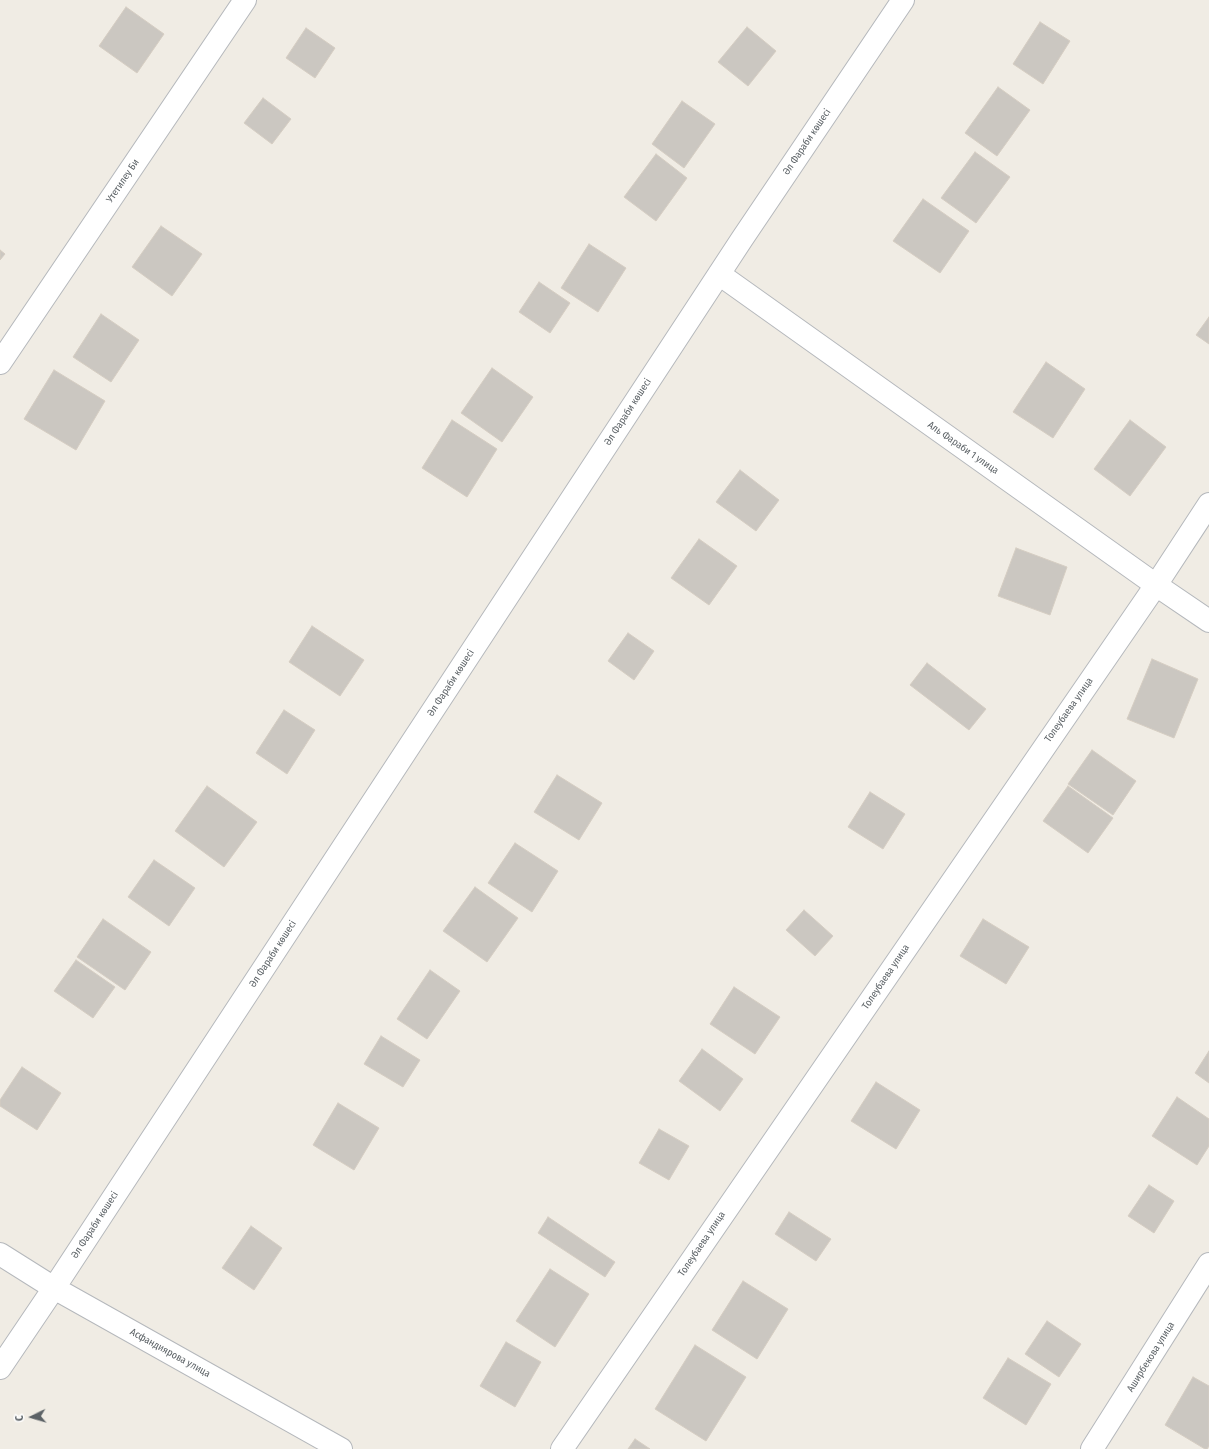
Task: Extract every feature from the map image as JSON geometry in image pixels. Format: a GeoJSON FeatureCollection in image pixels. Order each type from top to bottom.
{"type":"FeatureCollection","features":[{"type":"Feature","properties":{"kind":"street","name":"Утетилеу Би"},"geometry":{"type":"LineString","coordinates":[[0,363],[245,0]]}},
{"type":"Feature","properties":{"kind":"street","name":"Әл Фараби көшесі"},"geometry":{"type":"LineString","coordinates":[[0,1368],[719,274],[903,0]]}},
{"type":"Feature","properties":{"kind":"street","name":"Аль Фараби 1 улица"},"geometry":{"type":"LineString","coordinates":[[719,274],[1156,585],[1209,621]]}},
{"type":"Feature","properties":{"kind":"street","name":"Толеубаева улица"},"geometry":{"type":"LineString","coordinates":[[562,1449],[1156,585],[1209,504]]}},
{"type":"Feature","properties":{"kind":"street","name":"Асфандиярова улица"},"geometry":{"type":"LineString","coordinates":[[0,1254],[54,1288],[341,1449]]}},
{"type":"Feature","properties":{"kind":"street","name":"Аширбекова улица"},"geometry":{"type":"LineString","coordinates":[[1092,1449],[1209,1264]]}},
{"type":"Feature","properties":{"kind":"building"},"geometry":{"type":"Polygon","coordinates":[[[126,7],[164,34],[137,73],[99,46],[126,7]]]}},
{"type":"Feature","properties":{"kind":"building"},"geometry":{"type":"Polygon","coordinates":[[[1040,22],[1070,41],[1043,84],[1013,64],[1040,22]]]}},
{"type":"Feature","properties":{"kind":"building"},"geometry":{"type":"Polygon","coordinates":[[[747,27],[776,51],[748,86],[718,62],[747,27]]]}},
{"type":"Feature","properties":{"kind":"building"},"geometry":{"type":"Polygon","coordinates":[[[306,28],[335,48],[315,78],[286,58],[306,28]]]}},
{"type":"Feature","properties":{"kind":"building"},"geometry":{"type":"Polygon","coordinates":[[[998,87],[1030,110],[997,156],[965,133],[998,87]]]}},
{"type":"Feature","properties":{"kind":"building"},"geometry":{"type":"Polygon","coordinates":[[[263,98],[291,119],[272,144],[244,123],[263,98]]]}},
{"type":"Feature","properties":{"kind":"building"},"geometry":{"type":"Polygon","coordinates":[[[682,101],[715,124],[684,168],[652,144],[682,101]]]}},
{"type":"Feature","properties":{"kind":"building"},"geometry":{"type":"Polygon","coordinates":[[[975,152],[1010,177],[976,223],[941,198],[975,152]]]}},
{"type":"Feature","properties":{"kind":"building"},"geometry":{"type":"Polygon","coordinates":[[[656,154],[687,178],[656,221],[624,197],[656,154]]]}},
{"type":"Feature","properties":{"kind":"building"},"geometry":{"type":"Polygon","coordinates":[[[923,199],[969,231],[940,273],[893,241],[923,199]]]}},
{"type":"Feature","properties":{"kind":"building"},"geometry":{"type":"Polygon","coordinates":[[[161,226],[202,254],[172,296],[132,267],[161,226]]]}},
{"type":"Feature","properties":{"kind":"building"},"geometry":{"type":"Polygon","coordinates":[[[589,244],[626,268],[598,312],[561,288],[589,244]]]}},
{"type":"Feature","properties":{"kind":"building"},"geometry":{"type":"Polygon","coordinates":[[[0,250],[5,254],[0,260],[0,250]]]}},
{"type":"Feature","properties":{"kind":"building"},"geometry":{"type":"Polygon","coordinates":[[[539,282],[570,303],[550,333],[519,312],[539,282]]]}},
{"type":"Feature","properties":{"kind":"building"},"geometry":{"type":"Polygon","coordinates":[[[101,314],[139,340],[111,382],[73,357],[101,314]]]}},
{"type":"Feature","properties":{"kind":"building"},"geometry":{"type":"Polygon","coordinates":[[[1209,317],[1209,344],[1196,335],[1209,317]]]}},
{"type":"Feature","properties":{"kind":"building"},"geometry":{"type":"Polygon","coordinates":[[[1046,362],[1085,389],[1053,438],[1013,412],[1046,362]]]}},
{"type":"Feature","properties":{"kind":"building"},"geometry":{"type":"Polygon","coordinates":[[[492,368],[533,397],[502,442],[461,413],[492,368]]]}},
{"type":"Feature","properties":{"kind":"building"},"geometry":{"type":"Polygon","coordinates":[[[54,370],[105,401],[76,450],[24,419],[54,370]]]}},
{"type":"Feature","properties":{"kind":"building"},"geometry":{"type":"Polygon","coordinates":[[[452,420],[497,449],[467,497],[422,468],[452,420]]]}},
{"type":"Feature","properties":{"kind":"building"},"geometry":{"type":"Polygon","coordinates":[[[1130,420],[1166,447],[1130,496],[1094,469],[1130,420]]]}},
{"type":"Feature","properties":{"kind":"building"},"geometry":{"type":"Polygon","coordinates":[[[740,470],[779,500],[756,531],[716,502],[740,470]]]}},
{"type":"Feature","properties":{"kind":"building"},"geometry":{"type":"Polygon","coordinates":[[[699,539],[737,566],[709,605],[671,578],[699,539]]]}},
{"type":"Feature","properties":{"kind":"building"},"geometry":{"type":"Polygon","coordinates":[[[1016,548],[1067,567],[1050,615],[998,596],[1016,548]]]}},
{"type":"Feature","properties":{"kind":"building"},"geometry":{"type":"Polygon","coordinates":[[[312,626],[364,660],[340,696],[289,662],[312,626]]]}},
{"type":"Feature","properties":{"kind":"building"},"geometry":{"type":"Polygon","coordinates":[[[628,633],[654,651],[634,680],[608,661],[628,633]]]}},
{"type":"Feature","properties":{"kind":"building"},"geometry":{"type":"Polygon","coordinates":[[[1152,659],[1198,679],[1174,738],[1127,719],[1152,659]]]}},
{"type":"Feature","properties":{"kind":"building"},"geometry":{"type":"Polygon","coordinates":[[[927,663],[986,709],[969,730],[910,685],[927,663]]]}},
{"type":"Feature","properties":{"kind":"building"},"geometry":{"type":"Polygon","coordinates":[[[284,710],[315,730],[287,774],[256,753],[284,710]]]}},
{"type":"Feature","properties":{"kind":"building"},"geometry":{"type":"Polygon","coordinates":[[[1092,750],[1136,781],[1113,815],[1068,784],[1092,750]]]}},
{"type":"Feature","properties":{"kind":"building"},"geometry":{"type":"Polygon","coordinates":[[[557,775],[602,803],[579,840],[534,812],[557,775]]]}},
{"type":"Feature","properties":{"kind":"building"},"geometry":{"type":"Polygon","coordinates":[[[207,786],[257,822],[224,867],[175,831],[207,786]]]}},
{"type":"Feature","properties":{"kind":"building"},"geometry":{"type":"Polygon","coordinates":[[[1068,786],[1113,818],[1088,853],[1043,821],[1068,786]]]}},
{"type":"Feature","properties":{"kind":"building"},"geometry":{"type":"Polygon","coordinates":[[[870,792],[905,814],[883,849],[848,827],[870,792]]]}},
{"type":"Feature","properties":{"kind":"building"},"geometry":{"type":"Polygon","coordinates":[[[515,843],[558,871],[532,912],[488,883],[515,843]]]}},
{"type":"Feature","properties":{"kind":"building"},"geometry":{"type":"Polygon","coordinates":[[[154,860],[195,888],[169,926],[128,897],[154,860]]]}},
{"type":"Feature","properties":{"kind":"building"},"geometry":{"type":"Polygon","coordinates":[[[475,887],[518,918],[487,962],[443,931],[475,887]]]}},
{"type":"Feature","properties":{"kind":"building"},"geometry":{"type":"Polygon","coordinates":[[[804,910],[833,936],[815,956],[786,930],[804,910]]]}},
{"type":"Feature","properties":{"kind":"building"},"geometry":{"type":"Polygon","coordinates":[[[103,919],[151,952],[125,990],[77,957],[103,919]]]}},
{"type":"Feature","properties":{"kind":"building"},"geometry":{"type":"Polygon","coordinates":[[[983,919],[1029,947],[1006,984],[960,956],[983,919]]]}},
{"type":"Feature","properties":{"kind":"building"},"geometry":{"type":"Polygon","coordinates":[[[76,960],[115,987],[93,1018],[54,991],[76,960]]]}},
{"type":"Feature","properties":{"kind":"building"},"geometry":{"type":"Polygon","coordinates":[[[430,970],[460,991],[427,1039],[397,1019],[430,970]]]}},
{"type":"Feature","properties":{"kind":"building"},"geometry":{"type":"Polygon","coordinates":[[[734,987],[780,1017],[755,1054],[710,1024],[734,987]]]}},
{"type":"Feature","properties":{"kind":"building"},"geometry":{"type":"Polygon","coordinates":[[[381,1036],[420,1060],[403,1087],[364,1064],[381,1036]]]}},
{"type":"Feature","properties":{"kind":"building"},"geometry":{"type":"Polygon","coordinates":[[[702,1049],[743,1079],[720,1111],[679,1081],[702,1049]]]}},
{"type":"Feature","properties":{"kind":"building"},"geometry":{"type":"Polygon","coordinates":[[[1209,1051],[1209,1083],[1195,1073],[1209,1051]]]}},
{"type":"Feature","properties":{"kind":"building"},"geometry":{"type":"Polygon","coordinates":[[[22,1067],[61,1093],[37,1130],[0,1106],[0,1100],[22,1067]]]}},
{"type":"Feature","properties":{"kind":"building"},"geometry":{"type":"Polygon","coordinates":[[[876,1082],[920,1110],[896,1149],[851,1121],[876,1082]]]}},
{"type":"Feature","properties":{"kind":"building"},"geometry":{"type":"Polygon","coordinates":[[[1177,1097],[1209,1119],[1209,1146],[1197,1165],[1152,1136],[1177,1097]]]}},
{"type":"Feature","properties":{"kind":"building"},"geometry":{"type":"Polygon","coordinates":[[[338,1103],[379,1128],[354,1170],[313,1145],[338,1103]]]}},
{"type":"Feature","properties":{"kind":"building"},"geometry":{"type":"Polygon","coordinates":[[[659,1129],[689,1146],[669,1180],[639,1163],[659,1129]]]}},
{"type":"Feature","properties":{"kind":"building"},"geometry":{"type":"Polygon","coordinates":[[[1149,1185],[1174,1201],[1154,1233],[1128,1216],[1149,1185]]]}},
{"type":"Feature","properties":{"kind":"building"},"geometry":{"type":"Polygon","coordinates":[[[789,1212],[831,1239],[816,1261],[775,1234],[789,1212]]]}},
{"type":"Feature","properties":{"kind":"building"},"geometry":{"type":"Polygon","coordinates":[[[548,1217],[615,1262],[605,1277],[538,1233],[548,1217]]]}},
{"type":"Feature","properties":{"kind":"building"},"geometry":{"type":"Polygon","coordinates":[[[251,1226],[282,1248],[254,1290],[222,1268],[251,1226]]]}},
{"type":"Feature","properties":{"kind":"building"},"geometry":{"type":"Polygon","coordinates":[[[550,1269],[589,1294],[555,1347],[516,1321],[550,1269]]]}},
{"type":"Feature","properties":{"kind":"building"},"geometry":{"type":"Polygon","coordinates":[[[743,1281],[788,1309],[757,1359],[712,1330],[743,1281]]]}},
{"type":"Feature","properties":{"kind":"building"},"geometry":{"type":"Polygon","coordinates":[[[1047,1321],[1081,1344],[1059,1377],[1025,1354],[1047,1321]]]}},
{"type":"Feature","properties":{"kind":"building"},"geometry":{"type":"Polygon","coordinates":[[[506,1342],[541,1362],[515,1407],[480,1386],[506,1342]]]}},
{"type":"Feature","properties":{"kind":"building"},"geometry":{"type":"Polygon","coordinates":[[[695,1345],[746,1377],[706,1441],[655,1409],[695,1345]]]}},
{"type":"Feature","properties":{"kind":"building"},"geometry":{"type":"Polygon","coordinates":[[[1008,1358],[1051,1384],[1026,1425],[983,1398],[1008,1358]]]}},
{"type":"Feature","properties":{"kind":"building"},"geometry":{"type":"Polygon","coordinates":[[[1193,1377],[1209,1386],[1209,1446],[1207,1449],[1165,1425],[1193,1377]]]}},
{"type":"Feature","properties":{"kind":"building"},"geometry":{"type":"Polygon","coordinates":[[[635,1439],[650,1449],[628,1449],[635,1439]]]}}]}
